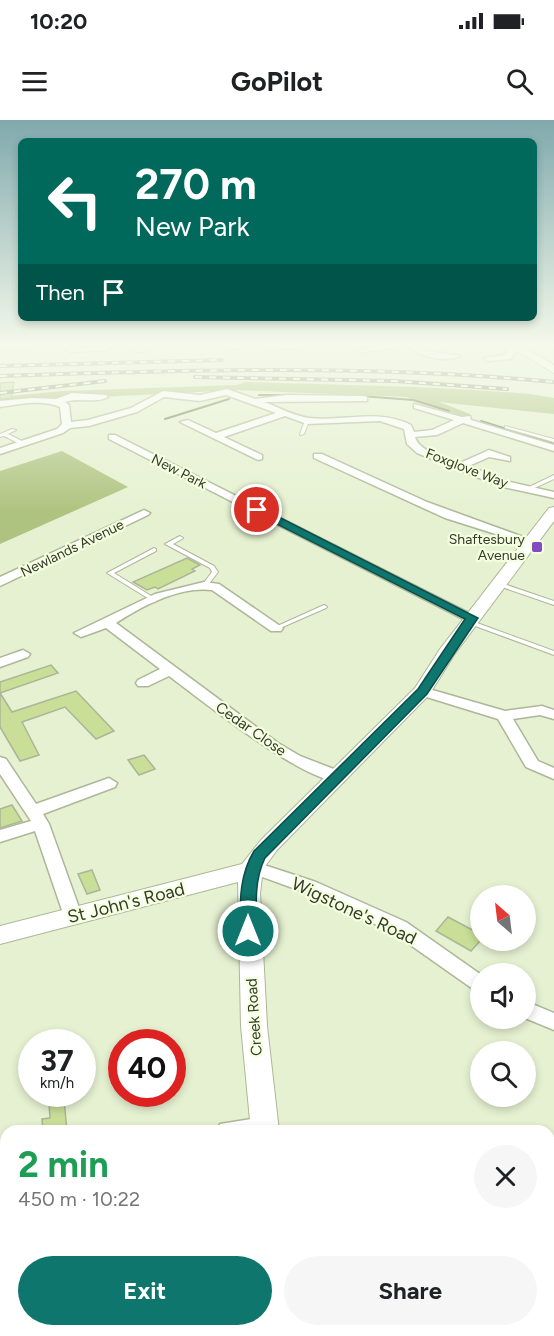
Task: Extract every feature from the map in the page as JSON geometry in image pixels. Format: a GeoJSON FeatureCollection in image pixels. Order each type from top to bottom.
{"type":"FeatureCollection","features":[{"type":"Feature","properties":{"kind":"street"},"geometry":{"type":"LineString","coordinates":[[0,404],[60,401]]}},
{"type":"Feature","properties":{"kind":"street","name":"Foxglove Way"},"geometry":{"type":"LineString","coordinates":[[0,451],[60,431],[68,425],[89,423],[134,410],[151,401]]}},
{"type":"Feature","properties":{"kind":"street","name":"Foxglove Way"},"geometry":{"type":"LineString","coordinates":[[256,401],[308,421],[380,418],[396,421],[408,427],[415,448],[503,484],[554,495]]}},
{"type":"Feature","properties":{"kind":"street"},"geometry":{"type":"LineString","coordinates":[[57,402],[64,405],[68,425]]}},
{"type":"Feature","properties":{"kind":"street"},"geometry":{"type":"LineString","coordinates":[[417,405],[553,445]]}},
{"type":"Feature","properties":{"kind":"street"},"geometry":{"type":"LineString","coordinates":[[217,436],[286,413]]}},
{"type":"Feature","properties":{"kind":"street"},"geometry":{"type":"LineString","coordinates":[[410,435],[434,433],[475,415]]}},
{"type":"Feature","properties":{"kind":"street"},"geometry":{"type":"LineString","coordinates":[[185,422],[258,457]]}},
{"type":"Feature","properties":{"kind":"street","name":"New Park"},"geometry":{"type":"LineString","coordinates":[[112,437],[470,620]]}},
{"type":"Feature","properties":{"kind":"street"},"geometry":{"type":"LineString","coordinates":[[459,467],[489,453],[506,459]]}},
{"type":"Feature","properties":{"kind":"street"},"geometry":{"type":"LineString","coordinates":[[318,456],[453,518],[486,531],[531,542]]}},
{"type":"Feature","properties":{"kind":"street","name":"Creek Road"},"geometry":{"type":"LineString","coordinates":[[265,1125],[248,931],[248,893],[252,868],[269,844],[422,691],[470,620],[554,511]]}},
{"type":"Feature","properties":{"kind":"street","name":"Newlands Avenue"},"geometry":{"type":"LineString","coordinates":[[0,582],[144,513]]}},
{"type":"Feature","properties":{"kind":"street"},"geometry":{"type":"LineString","coordinates":[[81,633],[154,600],[195,585],[206,584],[276,628]]}},
{"type":"Feature","properties":{"kind":"street","name":"Cedar Close"},"geometry":{"type":"LineString","coordinates":[[107,623],[168,671],[273,746],[295,759],[338,777]]}},
{"type":"Feature","properties":{"kind":"street"},"geometry":{"type":"LineString","coordinates":[[0,663],[23,654]]}},
{"type":"Feature","properties":{"kind":"street"},"geometry":{"type":"LineString","coordinates":[[143,683],[168,671]]}},
{"type":"Feature","properties":{"kind":"street"},"geometry":{"type":"LineString","coordinates":[[422,691],[504,716],[542,710],[554,715]]}},
{"type":"Feature","properties":{"kind":"street"},"geometry":{"type":"LineString","coordinates":[[504,716],[532,764],[554,774]]}},
{"type":"Feature","properties":{"kind":"street"},"geometry":{"type":"LineString","coordinates":[[0,762],[37,818],[73,916]]}},
{"type":"Feature","properties":{"kind":"street"},"geometry":{"type":"LineString","coordinates":[[0,836],[109,783]]}},
{"type":"Feature","properties":{"kind":"street","name":"St John's Road"},"geometry":{"type":"LineString","coordinates":[[0,935],[252,868]]}},
{"type":"Feature","properties":{"kind":"street","name":"Wigstone's Road"},"geometry":{"type":"LineString","coordinates":[[252,868],[310,887],[399,927],[470,977]]}},
{"type":"Feature","properties":{"kind":"street"},"geometry":{"type":"LineString","coordinates":[[536,1014],[554,1023]]}},
{"type":"Feature","properties":{"kind":"lane"},"geometry":{"type":"LineString","coordinates":[[302,434],[308,421]]}},
{"type":"Feature","properties":{"kind":"lane"},"geometry":{"type":"LineString","coordinates":[[507,427],[553,445]]}},
{"type":"Feature","properties":{"kind":"lane"},"geometry":{"type":"LineString","coordinates":[[3,435],[14,430]]}},
{"type":"Feature","properties":{"kind":"lane"},"geometry":{"type":"LineString","coordinates":[[3,435],[24,444]]}},
{"type":"Feature","properties":{"kind":"lane"},"geometry":{"type":"LineString","coordinates":[[528,489],[554,477]]}},
{"type":"Feature","properties":{"kind":"lane"},"geometry":{"type":"LineString","coordinates":[[180,538],[168,544],[213,567],[215,572],[206,584]]}},
{"type":"Feature","properties":{"kind":"lane"},"geometry":{"type":"LineString","coordinates":[[154,550],[110,573],[154,600]]}},
{"type":"Feature","properties":{"kind":"lane"},"geometry":{"type":"LineString","coordinates":[[498,584],[554,603]]}},
{"type":"Feature","properties":{"kind":"lane"},"geometry":{"type":"LineString","coordinates":[[276,628],[324,608]]}},
{"type":"Feature","properties":{"kind":"lane"},"geometry":{"type":"LineString","coordinates":[[470,620],[554,653]]}},
{"type":"Feature","properties":{"kind":"green space"},"geometry":{"type":"Polygon","coordinates":[[[417,401],[554,401],[554,414],[439,402],[470,414],[465,417],[417,401]]]}},
{"type":"Feature","properties":{"kind":"green space"},"geometry":{"type":"Polygon","coordinates":[[[62,451],[128,487],[0,544],[0,471],[62,451]]]}},
{"type":"Feature","properties":{"kind":"building"},"geometry":{"type":"Polygon","coordinates":[[[187,558],[200,565],[192,569],[195,571],[158,589],[155,587],[147,590],[133,582],[187,558]]]}},
{"type":"Feature","properties":{"kind":"building"},"geometry":{"type":"Polygon","coordinates":[[[51,665],[58,673],[0,693],[0,682],[51,665]]]}},
{"type":"Feature","properties":{"kind":"building"},"geometry":{"type":"Polygon","coordinates":[[[76,691],[114,731],[96,739],[65,707],[22,722],[39,755],[20,761],[0,727],[0,693],[12,712],[76,691]]]}},
{"type":"Feature","properties":{"kind":"building"},"geometry":{"type":"Polygon","coordinates":[[[144,755],[155,769],[139,775],[128,760],[144,755]]]}},
{"type":"Feature","properties":{"kind":"building"},"geometry":{"type":"Polygon","coordinates":[[[12,805],[22,821],[0,828],[0,809],[12,805]]]}},
{"type":"Feature","properties":{"kind":"building"},"geometry":{"type":"Polygon","coordinates":[[[92,870],[100,890],[87,894],[78,874],[92,870]]]}},
{"type":"Feature","properties":{"kind":"building"},"geometry":{"type":"Polygon","coordinates":[[[448,917],[470,929],[470,950],[436,931],[448,917]]]}},
{"type":"Feature","properties":{"kind":"building"},"geometry":{"type":"Polygon","coordinates":[[[49,1107],[65,1107],[66,1125],[42,1125],[42,1119],[50,1118],[49,1107]]]}},
{"type":"Feature","properties":{"kind":"waterway"},"geometry":{"type":"LineString","coordinates":[[165,419],[223,401]]}},
{"type":"Feature","properties":{"kind":"waterway"},"geometry":{"type":"LineString","coordinates":[[415,401],[449,411]]}},
{"type":"Feature","properties":{"kind":"waterway"},"geometry":{"type":"LineString","coordinates":[[481,421],[554,444]]}},
{"type":"Feature","properties":{"kind":"place","name":"Shaftesbury Avenue"},"geometry":{"type":"Point","coordinates":[537,547]}},
{"type":"Feature","properties":{"kind":"route"},"geometry":{"type":"LineString","coordinates":[[248,931],[248,893],[252,867],[259,854],[422,691],[472,618],[257,510]]}}]}
